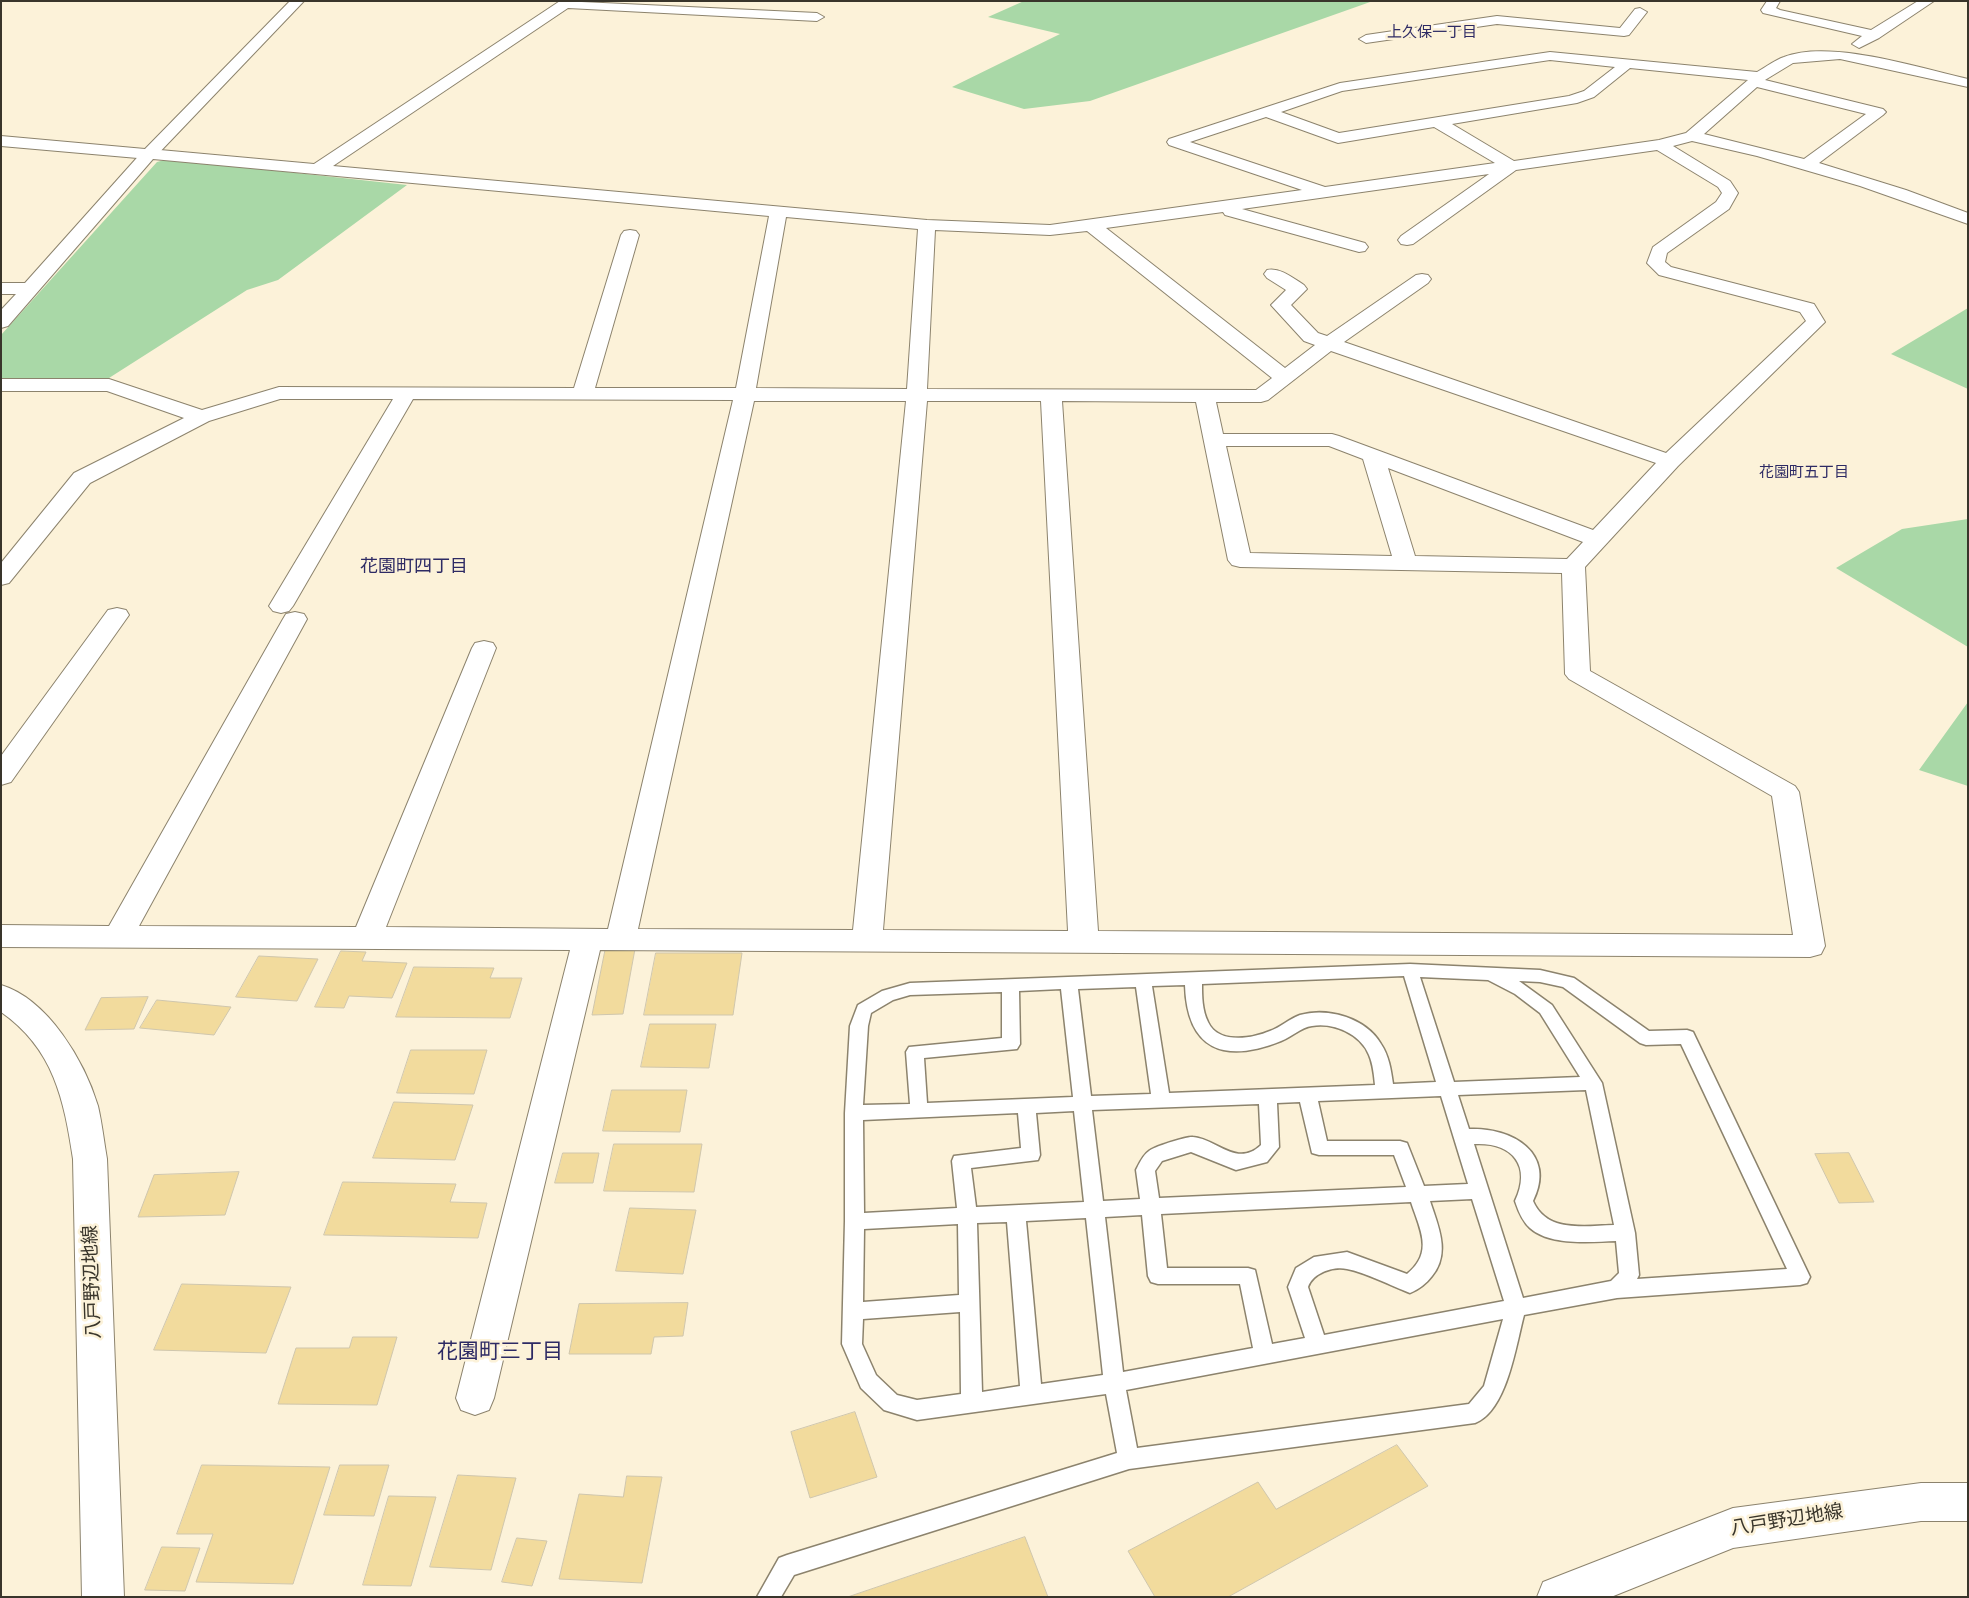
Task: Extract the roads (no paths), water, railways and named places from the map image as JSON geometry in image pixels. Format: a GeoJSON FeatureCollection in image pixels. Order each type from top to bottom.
{"type":"FeatureCollection","features":[{"type":"Feature","properties":{"kind":"street"},"geometry":{"type":"LineString","coordinates":[[1,322],[149,154],[298,1]]}},
{"type":"Feature","properties":{"kind":"street"},"geometry":{"type":"LineString","coordinates":[[1774,1],[1768,10],[1874,35]]}},
{"type":"Feature","properties":{"kind":"street"},"geometry":{"type":"LineString","coordinates":[[1840,55],[1928,1]]}},
{"type":"Feature","properties":{"kind":"street"},"geometry":{"type":"LineString","coordinates":[[319,168],[565,4],[817,17]]}},
{"type":"Feature","properties":{"kind":"street"},"geometry":{"type":"LineString","coordinates":[[1366,40],[1497,20],[1624,32],[1640,12]]}},
{"type":"Feature","properties":{"kind":"street"},"geometry":{"type":"LineString","coordinates":[[1550,56],[1557,26]]}},
{"type":"Feature","properties":{"kind":"street"},"geometry":{"type":"LineString","coordinates":[[1,141],[319,168],[927,225],[1050,230],[1222,208],[1660,145],[1692,136],[1757,80],[1788,60],[1817,55],[1840,55],[1968,83]]}},
{"type":"Feature","properties":{"kind":"street"},"geometry":{"type":"LineString","coordinates":[[1324,193],[1174,142],[1340,87],[1550,56],[1757,80],[1878,112],[1807,164]]}},
{"type":"Feature","properties":{"kind":"street"},"geometry":{"type":"LineString","coordinates":[[1267,112],[1338,138],[1572,100],[1589,94],[1627,64]]}},
{"type":"Feature","properties":{"kind":"street"},"geometry":{"type":"LineString","coordinates":[[1437,122],[1511,166]]}},
{"type":"Feature","properties":{"kind":"street"},"geometry":{"type":"LineString","coordinates":[[1692,136],[1807,164],[1905,195],[1967,218]]}},
{"type":"Feature","properties":{"kind":"street"},"geometry":{"type":"LineString","coordinates":[[1,936],[1810,946],[1785,792],[1578,674],[1573,566],[1670,461],[1816,322],[1807,308],[1665,271],[1656,263],[1659,252],[1723,205],[1730,194],[1724,184],[1660,145]]}},
{"type":"Feature","properties":{"kind":"street"},"geometry":{"type":"LineString","coordinates":[[1407,240],[1511,166]]}},
{"type":"Feature","properties":{"kind":"street"},"geometry":{"type":"LineString","coordinates":[[1222,208],[1360,247]]}},
{"type":"Feature","properties":{"kind":"street"},"geometry":{"type":"LineString","coordinates":[[621,939],[745,394],[778,212]]}},
{"type":"Feature","properties":{"kind":"street"},"geometry":{"type":"LineString","coordinates":[[867,940],[917,395],[927,225]]}},
{"type":"Feature","properties":{"kind":"street"},"geometry":{"type":"LineString","coordinates":[[1091,226],[1285,378]]}},
{"type":"Feature","properties":{"kind":"street"},"geometry":{"type":"LineString","coordinates":[[583,393],[630,235]]}},
{"type":"Feature","properties":{"kind":"street"},"geometry":{"type":"LineString","coordinates":[[1273,274],[1298,289],[1280,305],[1311,337],[1670,461]]}},
{"type":"Feature","properties":{"kind":"street"},"geometry":{"type":"LineString","coordinates":[[1,578],[82,478],[202,417],[279,393],[1261,396],[1328,343],[1422,279]]}},
{"type":"Feature","properties":{"kind":"street"},"geometry":{"type":"LineString","coordinates":[[1,288],[32,289]]}},
{"type":"Feature","properties":{"kind":"street"},"geometry":{"type":"LineString","coordinates":[[1,385],[109,385],[202,417]]}},
{"type":"Feature","properties":{"kind":"street"},"geometry":{"type":"LineString","coordinates":[[118,937],[288,613],[407,393]]}},
{"type":"Feature","properties":{"kind":"street"},"geometry":{"type":"LineString","coordinates":[[1051,396],[1084,941]]}},
{"type":"Feature","properties":{"kind":"street"},"geometry":{"type":"LineString","coordinates":[[1205,397],[1240,560],[1573,566]]}},
{"type":"Feature","properties":{"kind":"street"},"geometry":{"type":"LineString","coordinates":[[1214,440],[1332,440],[1598,540]]}},
{"type":"Feature","properties":{"kind":"street"},"geometry":{"type":"LineString","coordinates":[[1373,456],[1406,563]]}},
{"type":"Feature","properties":{"kind":"street"},"geometry":{"type":"LineString","coordinates":[[1,776],[117,615]]}},
{"type":"Feature","properties":{"kind":"street"},"geometry":{"type":"LineString","coordinates":[[367,938],[484,648]]}},
{"type":"Feature","properties":{"kind":"street"},"geometry":{"type":"LineString","coordinates":[[475,1398],[588,939]]}},
{"type":"Feature","properties":{"kind":"street","name":"八戸野辺地線"},"geometry":{"type":"LineString","coordinates":[[1,996],[28,1017],[47,1037],[66,1070],[81,1105],[90,1159],[103,1597]]}},
{"type":"Feature","properties":{"kind":"street","name":"八戸野辺地線"},"geometry":{"type":"LineString","coordinates":[[1558,1597],[1734,1528],[1921,1502],[1968,1502]]}},
{"type":"Feature","properties":{"kind":"lane"},"geometry":{"type":"LineString","coordinates":[[768,1597],[787,1566],[1129,1459],[1475,1413],[1493,1390],[1516,1308],[1410,970]]}},
{"type":"Feature","properties":{"kind":"lane"},"geometry":{"type":"LineString","coordinates":[[1410,970],[1490,974],[1540,976],[1568,982],[1646,1038],[1687,1037],[1800,1277],[1617,1289],[1114,1382],[917,1410],[892,1403],[868,1381],[852,1344],[855,1221],[854,1113],[859,1026],[864,1009],[888,994],[910,988],[1410,970]]}},
{"type":"Feature","properties":{"kind":"lane"},"geometry":{"type":"LineString","coordinates":[[1490,974],[1522,990],[1546,1009],[1593,1083],[1625,1233],[1629,1275],[1617,1289]]}},
{"type":"Feature","properties":{"kind":"lane"},"geometry":{"type":"LineString","coordinates":[[1193,979],[1195,1008],[1202,1029],[1215,1039],[1234,1046],[1258,1042],[1283,1033],[1303,1021],[1326,1019],[1346,1023],[1365,1036],[1378,1056],[1385,1092]]}},
{"type":"Feature","properties":{"kind":"lane"},"geometry":{"type":"LineString","coordinates":[[1143,980],[1161,1101]]}},
{"type":"Feature","properties":{"kind":"lane"},"geometry":{"type":"LineString","coordinates":[[1069,982],[1114,1382],[1129,1459]]}},
{"type":"Feature","properties":{"kind":"lane"},"geometry":{"type":"LineString","coordinates":[[919,1110],[915,1052],[1011,1044],[1010,984]]}},
{"type":"Feature","properties":{"kind":"lane"},"geometry":{"type":"LineString","coordinates":[[854,1113],[1593,1083]]}},
{"type":"Feature","properties":{"kind":"lane"},"geometry":{"type":"LineString","coordinates":[[1308,1095],[1319,1148],[1400,1148],[1419,1194],[1434,1252],[1426,1271],[1410,1284],[1347,1260],[1321,1263],[1304,1274],[1298,1287],[1318,1344]]}},
{"type":"Feature","properties":{"kind":"lane"},"geometry":{"type":"LineString","coordinates":[[1264,1354],[1248,1276],[1158,1276],[1152,1207],[1145,1170],[1156,1155],[1192,1144],[1236,1162],[1260,1157],[1270,1147],[1268,1096]]}},
{"type":"Feature","properties":{"kind":"lane"},"geometry":{"type":"LineString","coordinates":[[972,1402],[967,1216],[961,1161],[1031,1155],[1026,1106]]}},
{"type":"Feature","properties":{"kind":"lane"},"geometry":{"type":"LineString","coordinates":[[1462,1137],[1494,1137],[1514,1146],[1524,1157],[1532,1172],[1530,1190],[1524,1201],[1529,1214],[1541,1226],[1566,1232],[1625,1233]]}},
{"type":"Feature","properties":{"kind":"lane"},"geometry":{"type":"LineString","coordinates":[[855,1221],[1479,1191]]}},
{"type":"Feature","properties":{"kind":"lane"},"geometry":{"type":"LineString","coordinates":[[1016,1213],[1031,1393]]}},
{"type":"Feature","properties":{"kind":"lane"},"geometry":{"type":"LineString","coordinates":[[853,1311],[969,1303]]}},
{"type":"Feature","properties":{"kind":"district","name":"上久保一丁目"},"geometry":{"type":"Point","coordinates":[1432,34]}},
{"type":"Feature","properties":{"kind":"district","name":"花園町五丁目"},"geometry":{"type":"Point","coordinates":[1804,474]}},
{"type":"Feature","properties":{"kind":"district","name":"花園町四丁目"},"geometry":{"type":"Point","coordinates":[414,568]}},
{"type":"Feature","properties":{"kind":"district","name":"花園町三丁目"},"geometry":{"type":"Point","coordinates":[500,1354]}}]}
